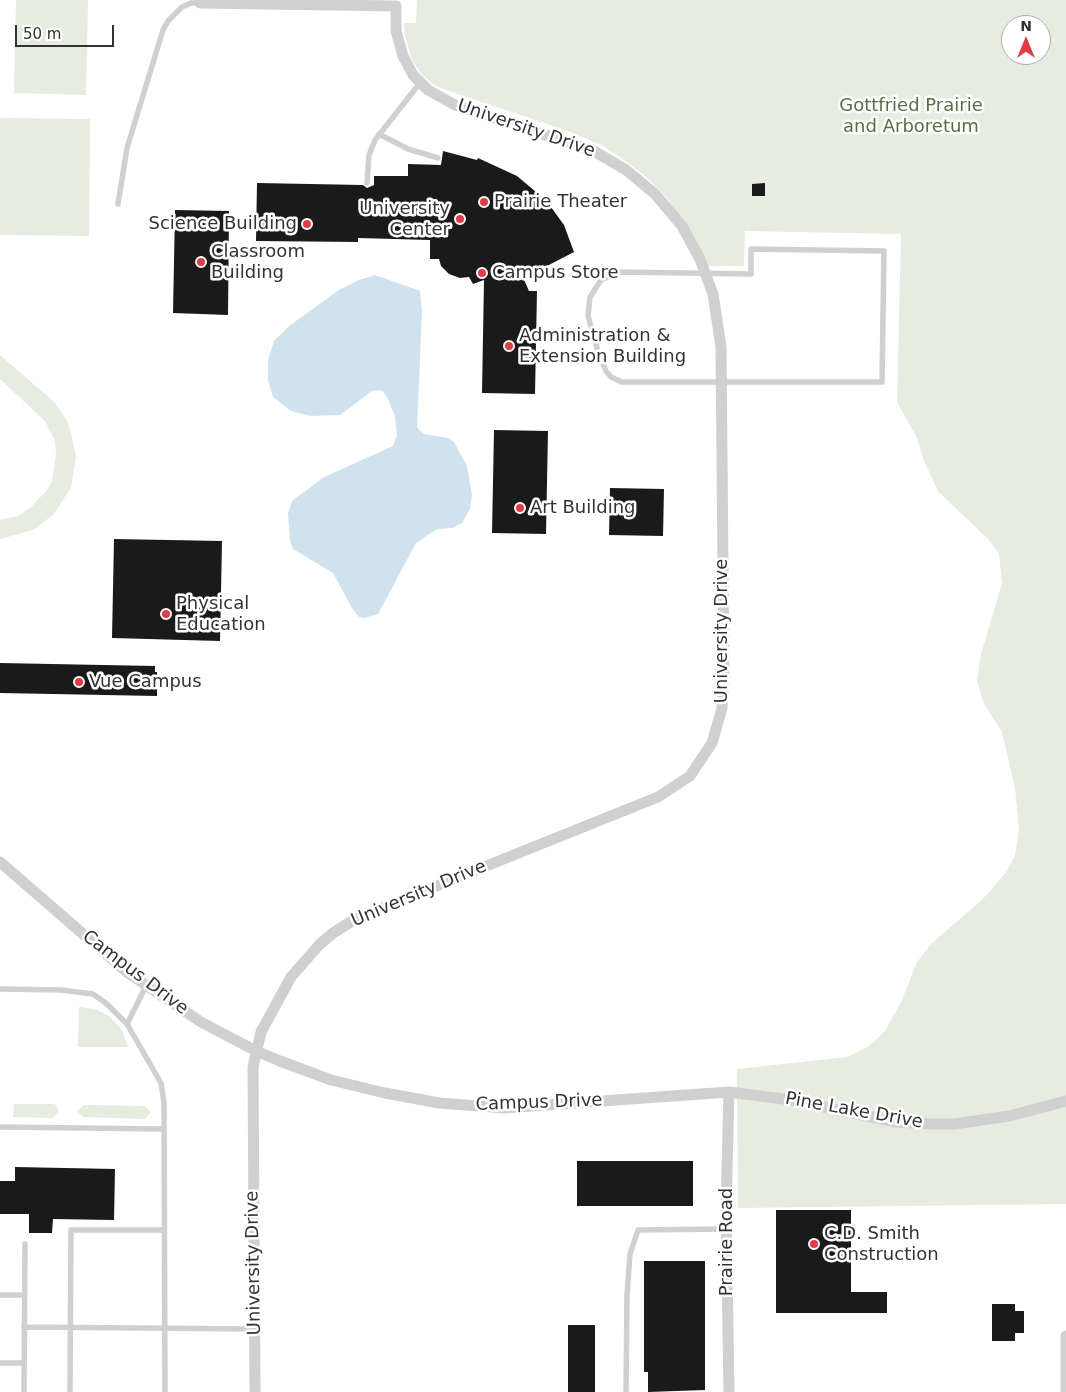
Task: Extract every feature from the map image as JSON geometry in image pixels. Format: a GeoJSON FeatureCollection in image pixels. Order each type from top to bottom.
{"type":"FeatureCollection","features":[{"type":"Feature","properties":{"kind":"street","name":"University Drive"},"geometry":{"type":"LineString","coordinates":[[200,1],[396,3],[399,46],[407,66],[420,83],[446,102],[585,147],[618,164],[647,186],[669,209],[693,245],[706,274],[717,312],[722,382],[723,694],[716,733],[700,764],[681,783],[645,803],[378,908],[333,933],[307,957],[291,977],[261,1032],[256,1051],[252,1085],[255,1392]]}},
{"type":"Feature","properties":{"kind":"street","name":"Campus Drive"},"geometry":{"type":"LineString","coordinates":[[0,862],[111,959],[146,986],[201,1022],[256,1051],[300,1069],[353,1086],[417,1100],[504,1108],[729,1092]]}},
{"type":"Feature","properties":{"kind":"street","name":"Pine Lake Drive"},"geometry":{"type":"LineString","coordinates":[[729,1092],[791,1100],[896,1122],[930,1124],[1000,1118],[1066,1101]]}},
{"type":"Feature","properties":{"kind":"street","name":"Prairie Road"},"geometry":{"type":"LineString","coordinates":[[729,1092],[727,1228],[729,1392]]}},
{"type":"Feature","properties":{"kind":"street"},"geometry":{"type":"LineString","coordinates":[[1066,1336],[1066,1392]]}},
{"type":"Feature","properties":{"kind":"lane"},"geometry":{"type":"LineString","coordinates":[[118,204],[127,148],[163,30],[168,21],[182,7],[200,1]]}},
{"type":"Feature","properties":{"kind":"lane"},"geometry":{"type":"LineString","coordinates":[[367,183],[369,154],[379,134],[420,83]]}},
{"type":"Feature","properties":{"kind":"lane"},"geometry":{"type":"LineString","coordinates":[[379,134],[398,145],[438,158]]}},
{"type":"Feature","properties":{"kind":"lane"},"geometry":{"type":"LineString","coordinates":[[751,249],[884,251],[882,382],[722,382],[650,382],[618,380],[611,377],[603,366],[588,316],[588,306],[594,288],[601,280],[614,273],[750,274],[751,249]]}},
{"type":"Feature","properties":{"kind":"lane"},"geometry":{"type":"LineString","coordinates":[[127,1024],[146,986]]}},
{"type":"Feature","properties":{"kind":"lane"},"geometry":{"type":"LineString","coordinates":[[0,988],[61,990],[93,994],[108,1004],[127,1024],[161,1083],[165,1392]]}},
{"type":"Feature","properties":{"kind":"lane"},"geometry":{"type":"LineString","coordinates":[[0,1127],[163,1129]]}},
{"type":"Feature","properties":{"kind":"lane"},"geometry":{"type":"LineString","coordinates":[[626,1392],[627,1295],[630,1254],[638,1230],[727,1228]]}},
{"type":"Feature","properties":{"kind":"lane"},"geometry":{"type":"LineString","coordinates":[[70,1392],[71,1230],[163,1230]]}},
{"type":"Feature","properties":{"kind":"lane"},"geometry":{"type":"LineString","coordinates":[[24,1392],[25,1244]]}},
{"type":"Feature","properties":{"kind":"lane"},"geometry":{"type":"LineString","coordinates":[[0,1295],[24,1295]]}},
{"type":"Feature","properties":{"kind":"lane"},"geometry":{"type":"LineString","coordinates":[[24,1327],[254,1329]]}},
{"type":"Feature","properties":{"kind":"lane"},"geometry":{"type":"LineString","coordinates":[[0,1363],[24,1363]]}},
{"type":"Feature","properties":{"kind":"green space"},"geometry":{"type":"Polygon","coordinates":[[[16,0],[88,0],[86,95],[14,93],[16,0]]]}},
{"type":"Feature","properties":{"kind":"green space","name":"Gottfried Prairie and Arboretum"},"geometry":{"type":"Polygon","coordinates":[[[417,0],[1066,0],[1066,1204],[738,1208],[737,1069],[847,1057],[868,1047],[885,1031],[901,1002],[917,962],[932,943],[982,900],[1007,871],[1015,855],[1019,830],[1015,788],[1002,732],[984,704],[977,681],[981,654],[1002,584],[999,553],[988,539],[938,491],[924,461],[917,438],[897,402],[901,234],[745,231],[744,266],[709,266],[695,238],[666,197],[643,174],[603,146],[568,131],[436,86],[423,76],[412,60],[405,36],[404,23],[416,23],[417,0]]]}},
{"type":"Feature","properties":{"kind":"green space"},"geometry":{"type":"Polygon","coordinates":[[[0,118],[90,119],[89,236],[0,235],[0,118]]]}},
{"type":"Feature","properties":{"kind":"green space"},"geometry":{"type":"Polygon","coordinates":[[[0,355],[52,400],[61,411],[69,425],[76,456],[71,488],[53,515],[33,530],[0,539],[0,520],[18,516],[30,508],[47,490],[52,481],[56,454],[55,441],[45,421],[0,379],[0,355]]]}},
{"type":"Feature","properties":{"kind":"green space"},"geometry":{"type":"Polygon","coordinates":[[[79,1007],[95,1009],[109,1016],[122,1030],[128,1047],[78,1047],[79,1007]]]}},
{"type":"Feature","properties":{"kind":"green space"},"geometry":{"type":"Polygon","coordinates":[[[14,1104],[53,1104],[56,1105],[59,1111],[53,1118],[13,1117],[14,1104]]]}},
{"type":"Feature","properties":{"kind":"green space"},"geometry":{"type":"Polygon","coordinates":[[[84,1105],[145,1106],[151,1112],[145,1119],[83,1117],[77,1111],[84,1105]]]}},
{"type":"Feature","properties":{"kind":"water"},"geometry":{"type":"Polygon","coordinates":[[[375,275],[420,291],[422,312],[417,427],[423,434],[448,438],[454,442],[467,466],[472,495],[470,509],[462,523],[452,528],[437,529],[416,543],[378,614],[364,618],[359,617],[352,608],[333,573],[293,549],[290,540],[288,513],[292,501],[324,477],[393,446],[397,435],[395,416],[387,397],[383,391],[378,390],[372,391],[340,415],[311,416],[291,411],[273,397],[268,380],[268,360],[274,341],[289,326],[339,290],[359,280],[375,275]]]}},
{"type":"Feature","properties":{"kind":"building","name":"University Center"},"geometry":{"type":"Polygon","coordinates":[[[443,151],[477,160],[478,158],[517,176],[543,196],[564,225],[574,252],[545,267],[543,265],[522,275],[529,291],[537,291],[535,394],[482,393],[484,280],[473,284],[469,277],[460,278],[449,274],[441,266],[439,259],[430,259],[430,240],[358,238],[358,242],[256,241],[257,183],[363,185],[367,188],[374,185],[374,176],[408,176],[408,164],[441,165],[443,151]]]}},
{"type":"Feature","properties":{"kind":"building"},"geometry":{"type":"Polygon","coordinates":[[[765,183],[765,196],[752,196],[752,184],[765,183]]]}},
{"type":"Feature","properties":{"kind":"building","name":"Classroom Building"},"geometry":{"type":"Polygon","coordinates":[[[175,210],[229,211],[228,315],[173,313],[175,210]]]}},
{"type":"Feature","properties":{"kind":"building","name":"Art Building"},"geometry":{"type":"Polygon","coordinates":[[[494,430],[548,431],[546,534],[492,533],[494,430]]]}},
{"type":"Feature","properties":{"kind":"building"},"geometry":{"type":"Polygon","coordinates":[[[610,488],[664,489],[663,536],[609,535],[610,488]]]}},
{"type":"Feature","properties":{"kind":"building","name":"Physical Education"},"geometry":{"type":"Polygon","coordinates":[[[114,539],[222,541],[220,641],[112,638],[114,539]]]}},
{"type":"Feature","properties":{"kind":"building","name":"Vue Campus"},"geometry":{"type":"Polygon","coordinates":[[[0,663],[155,666],[155,672],[157,672],[157,696],[0,693],[0,663]]]}},
{"type":"Feature","properties":{"kind":"building"},"geometry":{"type":"Polygon","coordinates":[[[577,1161],[693,1161],[693,1206],[577,1206],[577,1161]]]}},
{"type":"Feature","properties":{"kind":"building"},"geometry":{"type":"Polygon","coordinates":[[[15,1167],[115,1169],[114,1220],[53,1219],[52,1233],[29,1233],[29,1214],[0,1214],[0,1181],[15,1181],[15,1167]]]}},
{"type":"Feature","properties":{"kind":"building","name":"C.D. Smith Construction"},"geometry":{"type":"Polygon","coordinates":[[[776,1210],[851,1210],[851,1292],[887,1292],[887,1313],[776,1313],[776,1210]]]}},
{"type":"Feature","properties":{"kind":"building"},"geometry":{"type":"Polygon","coordinates":[[[644,1261],[705,1261],[705,1390],[648,1392],[648,1372],[644,1372],[644,1261]]]}},
{"type":"Feature","properties":{"kind":"building"},"geometry":{"type":"Polygon","coordinates":[[[992,1304],[1015,1304],[1015,1311],[1024,1311],[1024,1333],[1015,1333],[1015,1341],[992,1341],[992,1304]]]}},
{"type":"Feature","properties":{"kind":"building"},"geometry":{"type":"Polygon","coordinates":[[[568,1325],[595,1325],[595,1392],[568,1392],[568,1325]]]}},
{"type":"Feature","properties":{"kind":"place","name":"Prairie Theater"},"geometry":{"type":"Point","coordinates":[484,202]}},
{"type":"Feature","properties":{"kind":"place","name":"University Center"},"geometry":{"type":"Point","coordinates":[460,219]}},
{"type":"Feature","properties":{"kind":"place","name":"Science Building"},"geometry":{"type":"Point","coordinates":[307,224]}},
{"type":"Feature","properties":{"kind":"place","name":"Classroom Building"},"geometry":{"type":"Point","coordinates":[201,262]}},
{"type":"Feature","properties":{"kind":"place","name":"Campus Store"},"geometry":{"type":"Point","coordinates":[482,273]}},
{"type":"Feature","properties":{"kind":"place","name":"Administration & Extension Building"},"geometry":{"type":"Point","coordinates":[509,346]}},
{"type":"Feature","properties":{"kind":"place","name":"Art Building"},"geometry":{"type":"Point","coordinates":[520,508]}},
{"type":"Feature","properties":{"kind":"place","name":"Physical Education"},"geometry":{"type":"Point","coordinates":[166,614]}},
{"type":"Feature","properties":{"kind":"place","name":"Vue Campus"},"geometry":{"type":"Point","coordinates":[79,682]}},
{"type":"Feature","properties":{"kind":"place","name":"C.D. Smith Construction"},"geometry":{"type":"Point","coordinates":[814,1244]}}]}
